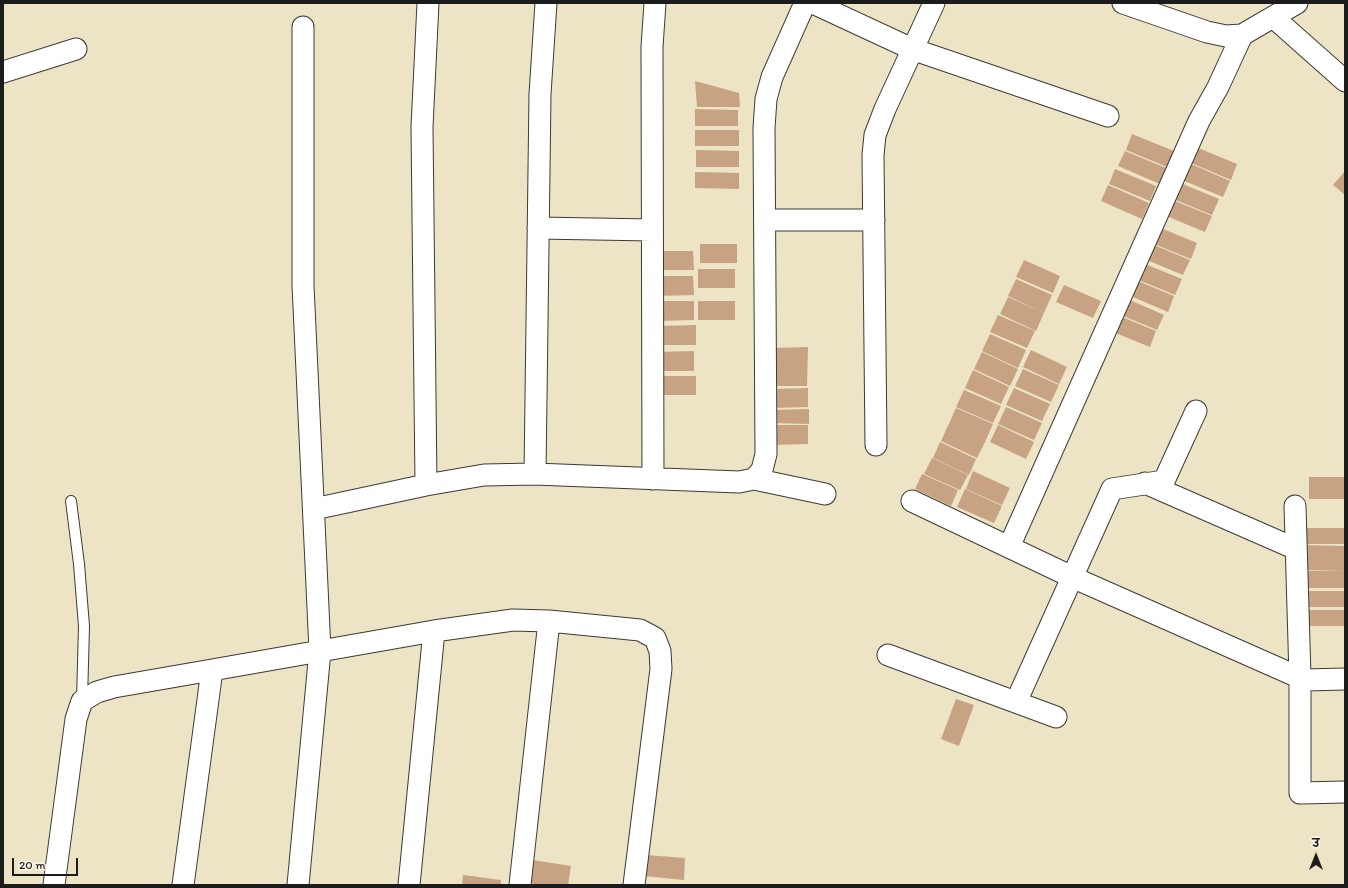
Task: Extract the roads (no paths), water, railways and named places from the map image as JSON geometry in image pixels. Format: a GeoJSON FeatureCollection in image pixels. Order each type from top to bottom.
{"type":"FeatureCollection","features":[{"type":"Feature","properties":{"kind":"street"},"geometry":{"type":"LineString","coordinates":[[426,485],[422,127],[428,3]]}},
{"type":"Feature","properties":{"kind":"street"},"geometry":{"type":"LineString","coordinates":[[535,474],[540,94],[546,3]]}},
{"type":"Feature","properties":{"kind":"street"},"geometry":{"type":"LineString","coordinates":[[653,479],[652,47],[655,3]]}},
{"type":"Feature","properties":{"kind":"street"},"geometry":{"type":"LineString","coordinates":[[754,480],[762,470],[766,454],[764,128],[766,99],[772,77],[805,3]]}},
{"type":"Feature","properties":{"kind":"street"},"geometry":{"type":"LineString","coordinates":[[813,3],[912,48],[1108,116]]}},
{"type":"Feature","properties":{"kind":"street"},"geometry":{"type":"LineString","coordinates":[[876,445],[873,155],[875,135],[912,48],[934,3]]}},
{"type":"Feature","properties":{"kind":"street"},"geometry":{"type":"LineString","coordinates":[[1123,3],[1207,32],[1226,36],[1242,35],[1297,3]]}},
{"type":"Feature","properties":{"kind":"street"},"geometry":{"type":"LineString","coordinates":[[1273,17],[1345,81]]}},
{"type":"Feature","properties":{"kind":"street"},"geometry":{"type":"LineString","coordinates":[[298,885],[320,651],[303,285],[303,27]]}},
{"type":"Feature","properties":{"kind":"street"},"geometry":{"type":"LineString","coordinates":[[1009,547],[1199,121],[1218,87],[1242,35]]}},
{"type":"Feature","properties":{"kind":"street"},"geometry":{"type":"LineString","coordinates":[[3,72],[76,49]]}},
{"type":"Feature","properties":{"kind":"street"},"geometry":{"type":"LineString","coordinates":[[765,220],[874,220]]}},
{"type":"Feature","properties":{"kind":"street"},"geometry":{"type":"LineString","coordinates":[[538,228],[652,230]]}},
{"type":"Feature","properties":{"kind":"street"},"geometry":{"type":"LineString","coordinates":[[1016,702],[1112,489],[1164,481],[1196,410]]}},
{"type":"Feature","properties":{"kind":"street"},"geometry":{"type":"LineString","coordinates":[[314,509],[426,485],[484,476],[535,474],[739,482],[754,480],[825,494]]}},
{"type":"Feature","properties":{"kind":"street"},"geometry":{"type":"LineString","coordinates":[[1145,484],[1296,549]]}},
{"type":"Feature","properties":{"kind":"street"},"geometry":{"type":"LineString","coordinates":[[912,501],[1072,577],[1305,680],[1345,679]]}},
{"type":"Feature","properties":{"kind":"street"},"geometry":{"type":"LineString","coordinates":[[1295,506],[1300,677],[1300,793],[1345,792]]}},
{"type":"Feature","properties":{"kind":"street"},"geometry":{"type":"LineString","coordinates":[[54,885],[76,718],[82,701],[97,692],[114,687],[434,631],[513,620],[549,621],[640,630],[655,638],[660,651],[661,669],[634,885]]}},
{"type":"Feature","properties":{"kind":"street"},"geometry":{"type":"LineString","coordinates":[[520,885],[549,621]]}},
{"type":"Feature","properties":{"kind":"street"},"geometry":{"type":"LineString","coordinates":[[409,885],[434,631]]}},
{"type":"Feature","properties":{"kind":"street"},"geometry":{"type":"LineString","coordinates":[[888,655],[1056,717]]}},
{"type":"Feature","properties":{"kind":"street"},"geometry":{"type":"LineString","coordinates":[[183,885],[212,670]]}},
{"type":"Feature","properties":{"kind":"lane"},"geometry":{"type":"LineString","coordinates":[[71,501],[79,564],[84,626],[82,701]]}}]}
